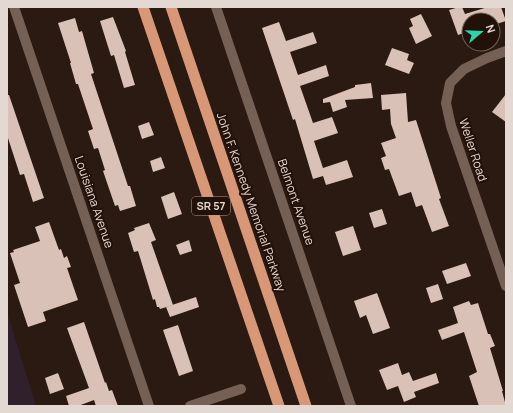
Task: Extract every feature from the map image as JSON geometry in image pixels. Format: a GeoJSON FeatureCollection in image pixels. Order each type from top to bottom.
{"type":"FeatureCollection","features":[{"type":"Feature","properties":{"kind":"highway","name":"SR 57"},"geometry":{"type":"LineString","coordinates":[[143,7],[279,406]]}},
{"type":"Feature","properties":{"kind":"highway","name":"John F. Kennedy Memorial Parkway"},"geometry":{"type":"LineString","coordinates":[[171,7],[306,406]]}},
{"type":"Feature","properties":{"kind":"street","name":"Belmont Avenue"},"geometry":{"type":"LineString","coordinates":[[216,7],[351,406]]}},
{"type":"Feature","properties":{"kind":"street","name":"Louisiana Avenue"},"geometry":{"type":"LineString","coordinates":[[14,8],[149,406]]}},
{"type":"Feature","properties":{"kind":"street","name":"Weller Road"},"geometry":{"type":"LineString","coordinates":[[506,51],[464,69],[450,83],[446,103],[451,126],[506,286]]}},
{"type":"Feature","properties":{"kind":"street"},"geometry":{"type":"LineString","coordinates":[[190,406],[241,389]]}},
{"type":"Feature","properties":{"kind":"shaded area"},"geometry":{"type":"Polygon","coordinates":[[[7,312],[36,406],[7,406],[7,312]]]}},
{"type":"Feature","properties":{"kind":"building"},"geometry":{"type":"Polygon","coordinates":[[[462,7],[464,12],[461,12],[461,34],[458,35],[449,10],[462,7]]]}},
{"type":"Feature","properties":{"kind":"building"},"geometry":{"type":"Polygon","coordinates":[[[488,7],[501,7],[506,21],[501,23],[501,12],[472,12],[488,7]]]}},
{"type":"Feature","properties":{"kind":"building"},"geometry":{"type":"Polygon","coordinates":[[[421,14],[432,36],[416,44],[409,28],[413,26],[410,19],[421,14]]]}},
{"type":"Feature","properties":{"kind":"building"},"geometry":{"type":"Polygon","coordinates":[[[113,17],[126,51],[125,52],[135,85],[124,88],[114,55],[111,56],[100,21],[113,17]]]}},
{"type":"Feature","properties":{"kind":"building"},"geometry":{"type":"Polygon","coordinates":[[[75,18],[79,32],[82,31],[94,73],[91,74],[136,206],[120,211],[118,205],[115,206],[103,171],[105,170],[98,148],[94,149],[88,131],[93,129],[78,84],[76,84],[58,23],[75,18]]]}},
{"type":"Feature","properties":{"kind":"building"},"geometry":{"type":"Polygon","coordinates":[[[279,22],[286,41],[313,32],[317,43],[290,52],[298,75],[326,65],[329,76],[300,86],[313,123],[332,117],[338,133],[314,141],[323,168],[347,160],[353,177],[326,185],[323,176],[313,179],[295,119],[293,120],[262,28],[279,22]]]}},
{"type":"Feature","properties":{"kind":"building"},"geometry":{"type":"Polygon","coordinates":[[[392,48],[409,54],[407,60],[414,63],[409,74],[385,65],[392,48]]]}},
{"type":"Feature","properties":{"kind":"building"},"geometry":{"type":"Polygon","coordinates":[[[371,83],[373,98],[345,100],[347,107],[333,112],[330,102],[323,103],[323,99],[355,87],[355,85],[371,83]]]}},
{"type":"Feature","properties":{"kind":"building"},"geometry":{"type":"Polygon","coordinates":[[[406,93],[408,122],[416,120],[441,198],[439,199],[449,226],[432,232],[422,205],[416,207],[411,192],[399,196],[389,169],[385,170],[381,158],[386,156],[381,143],[396,138],[391,124],[390,109],[382,110],[381,95],[406,93]]]}},
{"type":"Feature","properties":{"kind":"building"},"geometry":{"type":"Polygon","coordinates":[[[506,94],[506,122],[492,112],[506,94]]]}},
{"type":"Feature","properties":{"kind":"building"},"geometry":{"type":"Polygon","coordinates":[[[7,95],[9,95],[44,198],[33,202],[24,174],[20,175],[7,135],[7,95]]]}},
{"type":"Feature","properties":{"kind":"building"},"geometry":{"type":"Polygon","coordinates":[[[149,122],[154,135],[142,139],[138,126],[149,122]]]}},
{"type":"Feature","properties":{"kind":"building"},"geometry":{"type":"Polygon","coordinates":[[[161,157],[165,168],[153,172],[150,161],[161,157]]]}},
{"type":"Feature","properties":{"kind":"building"},"geometry":{"type":"Polygon","coordinates":[[[174,192],[182,214],[168,219],[161,197],[174,192]]]}},
{"type":"Feature","properties":{"kind":"building"},"geometry":{"type":"Polygon","coordinates":[[[382,209],[387,224],[374,228],[369,213],[382,209]]]}},
{"type":"Feature","properties":{"kind":"building"},"geometry":{"type":"Polygon","coordinates":[[[49,222],[59,250],[61,249],[64,258],[67,256],[71,267],[67,268],[78,300],[43,312],[46,321],[28,327],[14,285],[20,283],[10,253],[14,252],[13,250],[40,241],[35,227],[49,222]]]}},
{"type":"Feature","properties":{"kind":"building"},"geometry":{"type":"Polygon","coordinates":[[[149,223],[156,240],[151,242],[173,305],[160,309],[157,307],[155,299],[153,300],[138,251],[134,252],[128,233],[135,230],[134,228],[149,223]]]}},
{"type":"Feature","properties":{"kind":"building"},"geometry":{"type":"Polygon","coordinates":[[[353,226],[361,250],[343,256],[335,232],[353,226]]]}},
{"type":"Feature","properties":{"kind":"building"},"geometry":{"type":"Polygon","coordinates":[[[189,240],[192,251],[180,255],[176,245],[189,240]]]}},
{"type":"Feature","properties":{"kind":"building"},"geometry":{"type":"Polygon","coordinates":[[[466,263],[471,276],[447,284],[442,271],[466,263]]]}},
{"type":"Feature","properties":{"kind":"building"},"geometry":{"type":"Polygon","coordinates":[[[438,284],[443,299],[431,303],[426,288],[438,284]]]}},
{"type":"Feature","properties":{"kind":"building"},"geometry":{"type":"Polygon","coordinates":[[[377,293],[390,328],[373,334],[366,315],[360,318],[354,301],[377,293]]]}},
{"type":"Feature","properties":{"kind":"building"},"geometry":{"type":"Polygon","coordinates":[[[196,297],[199,307],[170,317],[166,307],[196,297]]]}},
{"type":"Feature","properties":{"kind":"building"},"geometry":{"type":"Polygon","coordinates":[[[469,301],[471,305],[478,303],[488,334],[490,334],[495,346],[490,348],[506,406],[479,406],[469,376],[477,372],[464,332],[442,340],[438,330],[458,323],[453,307],[469,301]]]}},
{"type":"Feature","properties":{"kind":"building"},"geometry":{"type":"Polygon","coordinates":[[[84,322],[105,383],[106,382],[109,391],[112,390],[118,406],[96,406],[94,400],[78,406],[69,406],[66,396],[89,388],[67,328],[84,322]]]}},
{"type":"Feature","properties":{"kind":"building"},"geometry":{"type":"Polygon","coordinates":[[[178,325],[193,371],[179,376],[163,330],[178,325]]]}},
{"type":"Feature","properties":{"kind":"building"},"geometry":{"type":"Polygon","coordinates":[[[398,363],[402,375],[409,372],[413,381],[436,373],[439,383],[414,392],[416,397],[404,402],[398,386],[387,390],[379,370],[398,363]]]}},
{"type":"Feature","properties":{"kind":"building"},"geometry":{"type":"Polygon","coordinates":[[[58,373],[64,389],[50,394],[45,378],[58,373]]]}}]}
